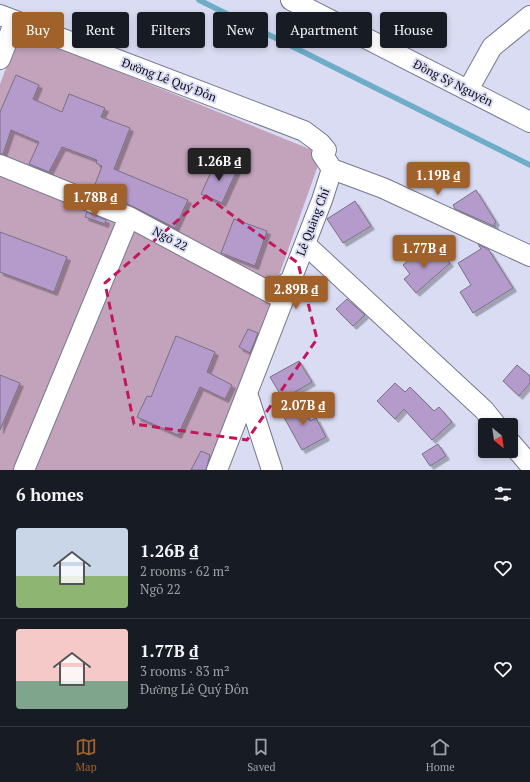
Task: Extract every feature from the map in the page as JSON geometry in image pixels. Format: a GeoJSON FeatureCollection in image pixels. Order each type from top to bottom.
{"type":"FeatureCollection","features":[{"type":"Feature","properties":{"kind":"street","name":"Đồng Sỹ Nguyên"},"geometry":{"type":"LineString","coordinates":[[291,0],[530,121]]}},
{"type":"Feature","properties":{"kind":"street"},"geometry":{"type":"LineString","coordinates":[[468,90],[492,47],[530,16]]}},
{"type":"Feature","properties":{"kind":"street"},"geometry":{"type":"LineString","coordinates":[[0,59],[7,18]]}},
{"type":"Feature","properties":{"kind":"street","name":"Đường Lê Quý Đôn"},"geometry":{"type":"LineString","coordinates":[[7,18],[304,132],[320,142],[326,150],[327,162]]}},
{"type":"Feature","properties":{"kind":"street"},"geometry":{"type":"LineString","coordinates":[[327,162],[530,256]]}},
{"type":"Feature","properties":{"kind":"street","name":"Lê Quảng Chí"},"geometry":{"type":"LineString","coordinates":[[217,470],[305,244],[327,162]]}},
{"type":"Feature","properties":{"kind":"street","name":"Ngõ 22"},"geometry":{"type":"LineString","coordinates":[[0,165],[129,217],[273,294],[290,281]]}},
{"type":"Feature","properties":{"kind":"street"},"geometry":{"type":"LineString","coordinates":[[24,470],[129,217]]}},
{"type":"Feature","properties":{"kind":"street"},"geometry":{"type":"LineString","coordinates":[[305,244],[484,410],[490,418]]}},
{"type":"Feature","properties":{"kind":"street"},"geometry":{"type":"LineString","coordinates":[[247,393],[272,470]]}},
{"type":"Feature","properties":{"kind":"street"},"geometry":{"type":"LineString","coordinates":[[518,451],[530,466]]}},
{"type":"Feature","properties":{"kind":"highlighted area"},"geometry":{"type":"Polygon","coordinates":[[[206,196],[298,263],[317,339],[247,440],[134,424],[105,283],[206,196]]]}},
{"type":"Feature","properties":{"kind":"shaded area"},"geometry":{"type":"Polygon","coordinates":[[[14,48],[60,48],[322,154],[277,281],[288,286],[217,470],[0,470],[0,84],[14,48]]]}},
{"type":"Feature","properties":{"kind":"building"},"geometry":{"type":"Polygon","coordinates":[[[16,75],[39,85],[33,99],[62,112],[69,94],[105,108],[101,117],[130,128],[114,169],[188,200],[175,228],[134,207],[93,190],[102,166],[96,163],[97,160],[62,147],[49,172],[29,164],[39,142],[11,130],[3,154],[0,154],[0,112],[16,75]]]}},
{"type":"Feature","properties":{"kind":"building"},"geometry":{"type":"Polygon","coordinates":[[[216,161],[237,170],[222,203],[201,194],[216,161]]]}},
{"type":"Feature","properties":{"kind":"building"},"geometry":{"type":"Polygon","coordinates":[[[476,190],[496,222],[494,224],[496,227],[455,209],[453,205],[476,190]]]}},
{"type":"Feature","properties":{"kind":"building"},"geometry":{"type":"Polygon","coordinates":[[[355,201],[371,226],[343,243],[327,219],[355,201]]]}},
{"type":"Feature","properties":{"kind":"building"},"geometry":{"type":"Polygon","coordinates":[[[87,212],[106,220],[105,224],[85,217],[87,212]]]}},
{"type":"Feature","properties":{"kind":"building"},"geometry":{"type":"Polygon","coordinates":[[[234,219],[267,231],[255,266],[221,253],[234,219]]]}},
{"type":"Feature","properties":{"kind":"building"},"geometry":{"type":"Polygon","coordinates":[[[0,232],[67,257],[54,292],[0,272],[0,232]]]}},
{"type":"Feature","properties":{"kind":"building"},"geometry":{"type":"Polygon","coordinates":[[[478,244],[489,250],[513,288],[473,313],[460,292],[471,285],[458,263],[481,249],[478,244]]]}},
{"type":"Feature","properties":{"kind":"building"},"geometry":{"type":"Polygon","coordinates":[[[421,249],[429,257],[438,249],[450,263],[416,293],[404,279],[410,274],[403,265],[421,249]]]}},
{"type":"Feature","properties":{"kind":"building"},"geometry":{"type":"Polygon","coordinates":[[[347,299],[365,315],[353,326],[336,309],[347,299]]]}},
{"type":"Feature","properties":{"kind":"building"},"geometry":{"type":"Polygon","coordinates":[[[248,329],[258,333],[250,353],[239,347],[248,329]]]}},
{"type":"Feature","properties":{"kind":"building"},"geometry":{"type":"Polygon","coordinates":[[[176,336],[215,352],[207,372],[232,385],[225,399],[200,387],[178,435],[137,417],[147,396],[151,397],[176,336]]]}},
{"type":"Feature","properties":{"kind":"building"},"geometry":{"type":"Polygon","coordinates":[[[299,361],[312,382],[283,399],[270,377],[299,361]]]}},
{"type":"Feature","properties":{"kind":"building"},"geometry":{"type":"Polygon","coordinates":[[[517,365],[530,376],[530,383],[519,396],[503,381],[517,365]]]}},
{"type":"Feature","properties":{"kind":"building"},"geometry":{"type":"Polygon","coordinates":[[[0,375],[20,383],[0,430],[0,375]]]}},
{"type":"Feature","properties":{"kind":"building"},"geometry":{"type":"Polygon","coordinates":[[[395,383],[405,392],[410,387],[434,411],[439,407],[452,422],[432,440],[404,409],[395,419],[377,401],[395,383]]]}},
{"type":"Feature","properties":{"kind":"building"},"geometry":{"type":"Polygon","coordinates":[[[300,402],[310,421],[316,418],[326,437],[302,450],[281,412],[300,402]]]}},
{"type":"Feature","properties":{"kind":"building"},"geometry":{"type":"Polygon","coordinates":[[[438,444],[446,456],[430,466],[422,454],[438,444]]]}},
{"type":"Feature","properties":{"kind":"building"},"geometry":{"type":"Polygon","coordinates":[[[201,451],[210,455],[206,470],[191,470],[201,451]]]}},
{"type":"Feature","properties":{"kind":"waterway"},"geometry":{"type":"LineString","coordinates":[[199,0],[530,165]]}}]}
